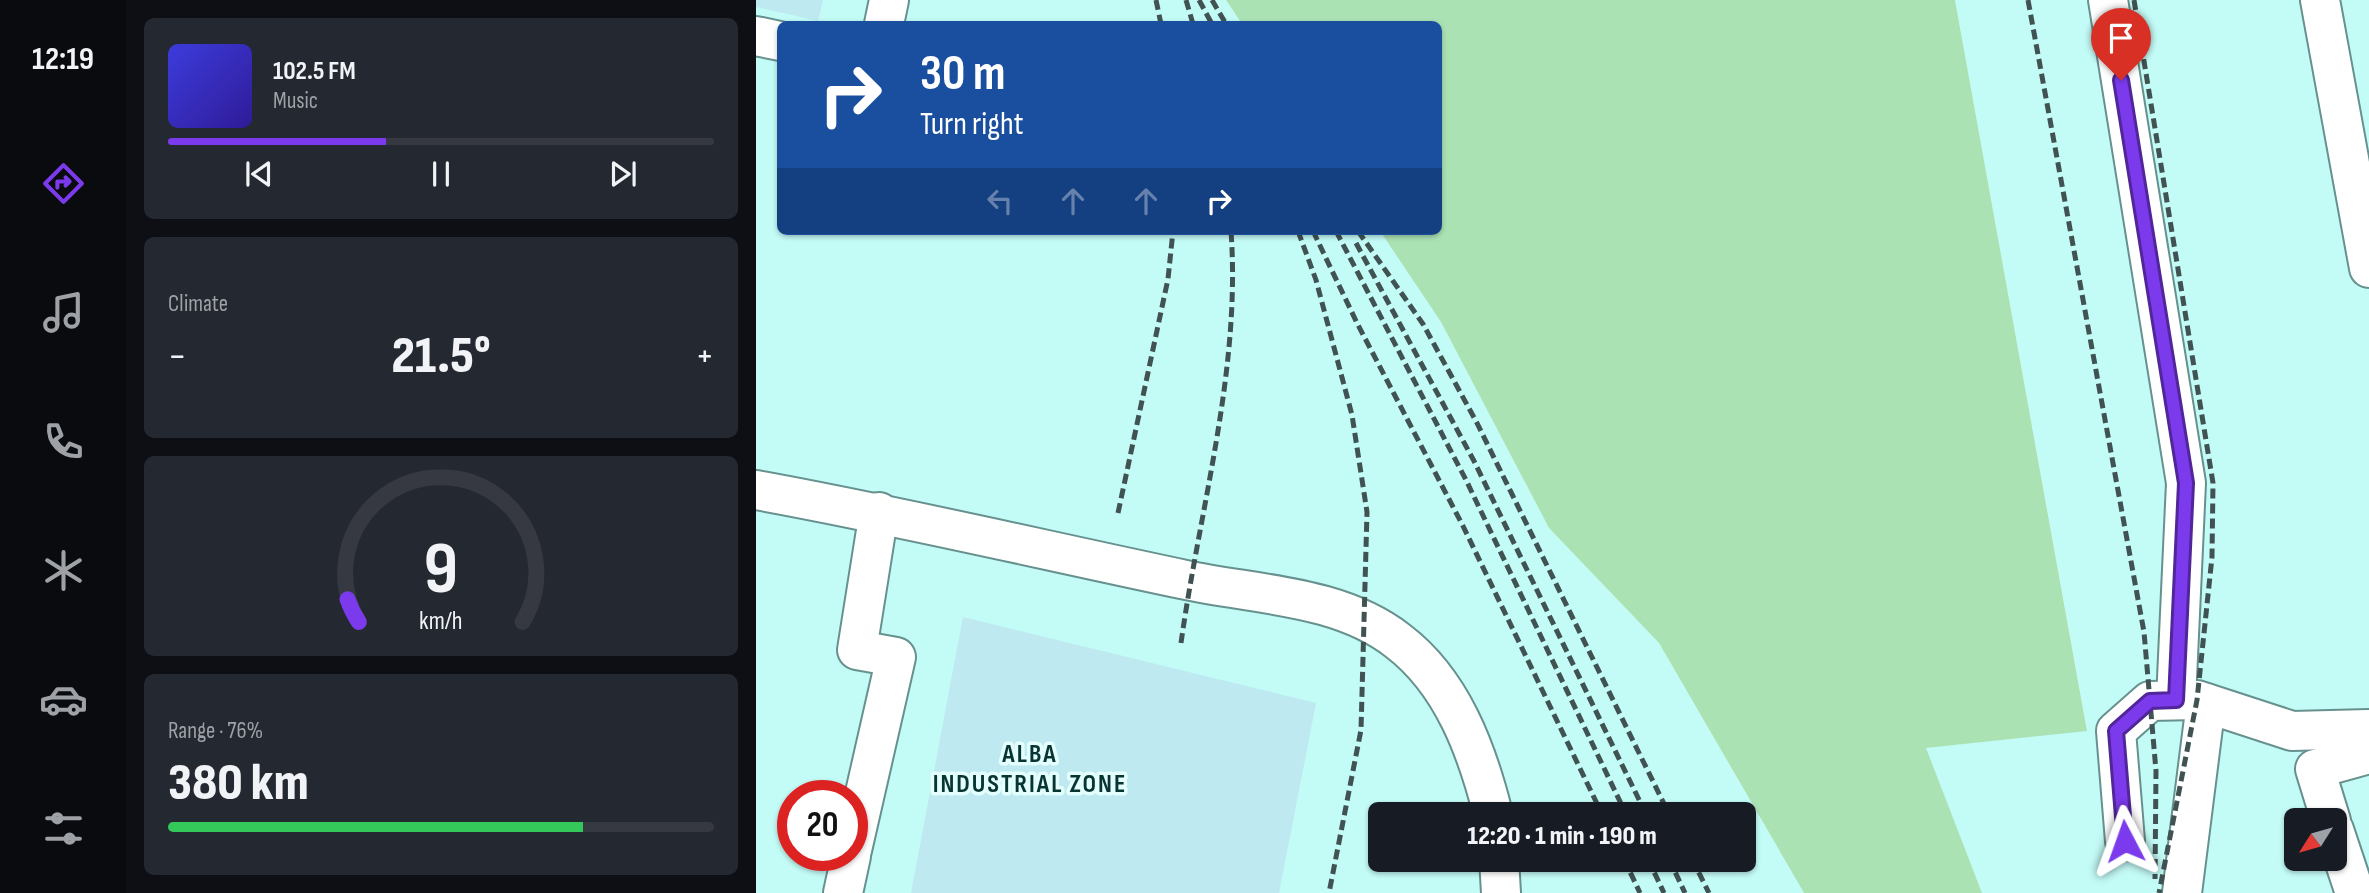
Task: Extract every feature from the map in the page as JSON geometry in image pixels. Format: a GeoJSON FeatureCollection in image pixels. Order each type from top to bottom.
{"type":"FeatureCollection","features":[{"type":"Feature","properties":{"kind":"lane"},"geometry":{"type":"LineString","coordinates":[[885,21],[889,0]]}},
{"type":"Feature","properties":{"kind":"lane"},"geometry":{"type":"LineString","coordinates":[[2108,0],[2186,483],[2191,701],[2182,893]]}},
{"type":"Feature","properties":{"kind":"lane"},"geometry":{"type":"LineString","coordinates":[[2320,0],[2369,268]]}},
{"type":"Feature","properties":{"kind":"lane"},"geometry":{"type":"LineString","coordinates":[[756,36],[777,40]]}},
{"type":"Feature","properties":{"kind":"lane"},"geometry":{"type":"LineString","coordinates":[[756,490],[879,512],[1189,581],[1330,607],[1398,640],[1428,669],[1456,710],[1482,769],[1490,802]]}},
{"type":"Feature","properties":{"kind":"lane"},"geometry":{"type":"LineString","coordinates":[[868,780],[896,657],[857,650],[879,512]]}},
{"type":"Feature","properties":{"kind":"lane"},"geometry":{"type":"LineString","coordinates":[[2125,841],[2116,731],[2150,701],[2191,701],[2292,731],[2369,729]]}},
{"type":"Feature","properties":{"kind":"lane"},"geometry":{"type":"LineString","coordinates":[[2327,808],[2315,769],[2369,754]]}},
{"type":"Feature","properties":{"kind":"lane"},"geometry":{"type":"LineString","coordinates":[[2347,869],[2355,893]]}},
{"type":"Feature","properties":{"kind":"lane"},"geometry":{"type":"LineString","coordinates":[[843,893],[848,871]]}},
{"type":"Feature","properties":{"kind":"lane"},"geometry":{"type":"LineString","coordinates":[[1500,872],[1501,893]]}},
{"type":"Feature","properties":{"kind":"shaded area"},"geometry":{"type":"Polygon","coordinates":[[[756,0],[1226,0],[1240,21],[777,21],[777,235],[1383,235],[1441,322],[1549,528],[1659,643],[1751,802],[1368,802],[1368,872],[1756,872],[1756,810],[1804,893],[756,893],[756,0]]]}},
{"type":"Feature","properties":{"kind":"shaded area"},"geometry":{"type":"Polygon","coordinates":[[[1955,0],[2369,0],[2369,893],[1982,893],[1925,748],[2087,730],[1955,0]]]}},
{"type":"Feature","properties":{"kind":"green space"},"geometry":{"type":"Polygon","coordinates":[[[1226,0],[1955,0],[2087,731],[1926,748],[1982,893],[1804,893],[1756,810],[1756,802],[1751,802],[1659,643],[1549,528],[1441,322],[1383,235],[1442,235],[1442,21],[1240,21],[1226,0]]]}},
{"type":"Feature","properties":{"kind":"building"},"geometry":{"type":"Polygon","coordinates":[[[756,0],[823,0],[818,21],[756,7],[756,0]]]}},
{"type":"Feature","properties":{"kind":"building"},"geometry":{"type":"Polygon","coordinates":[[[963,617],[1316,703],[1279,893],[911,893],[963,617]]]}},
{"type":"Feature","properties":{"kind":"railway"},"geometry":{"type":"LineString","coordinates":[[1156,0],[1160,21]]}},
{"type":"Feature","properties":{"kind":"railway"},"geometry":{"type":"LineString","coordinates":[[1186,0],[1192,21]]}},
{"type":"Feature","properties":{"kind":"railway"},"geometry":{"type":"LineString","coordinates":[[1199,0],[1210,21]]}},
{"type":"Feature","properties":{"kind":"railway"},"geometry":{"type":"LineString","coordinates":[[1212,0],[1224,21]]}},
{"type":"Feature","properties":{"kind":"railway"},"geometry":{"type":"LineString","coordinates":[[2028,0],[2144,632],[2156,771],[2155,879]]}},
{"type":"Feature","properties":{"kind":"railway"},"geometry":{"type":"LineString","coordinates":[[2134,0],[2213,483],[2212,557],[2197,700],[2159,893]]}},
{"type":"Feature","properties":{"kind":"railway"},"geometry":{"type":"LineString","coordinates":[[1118,513],[1168,279],[1173,235]]}},
{"type":"Feature","properties":{"kind":"railway"},"geometry":{"type":"LineString","coordinates":[[1181,643],[1225,386],[1233,283],[1231,235]]}},
{"type":"Feature","properties":{"kind":"railway"},"geometry":{"type":"LineString","coordinates":[[1299,235],[1316,280],[1352,415],[1367,512],[1361,730],[1329,893]]}},
{"type":"Feature","properties":{"kind":"railway"},"geometry":{"type":"LineString","coordinates":[[1315,235],[1357,323],[1463,526],[1596,802]]}},
{"type":"Feature","properties":{"kind":"railway"},"geometry":{"type":"LineString","coordinates":[[1338,235],[1466,480],[1620,802]]}},
{"type":"Feature","properties":{"kind":"railway"},"geometry":{"type":"LineString","coordinates":[[1361,235],[1423,324],[1477,423],[1663,802]]}},
{"type":"Feature","properties":{"kind":"railway"},"geometry":{"type":"LineString","coordinates":[[1356,243],[1474,461],[1640,802]]}},
{"type":"Feature","properties":{"kind":"railway"},"geometry":{"type":"LineString","coordinates":[[1630,872],[1640,893]]}},
{"type":"Feature","properties":{"kind":"railway"},"geometry":{"type":"LineString","coordinates":[[1654,872],[1664,893]]}},
{"type":"Feature","properties":{"kind":"railway"},"geometry":{"type":"LineString","coordinates":[[1675,872],[1685,893]]}},
{"type":"Feature","properties":{"kind":"railway"},"geometry":{"type":"LineString","coordinates":[[1698,872],[1709,893]]}},
{"type":"Feature","properties":{"kind":"district","name":"ALBA INDUSTRIAL ZONE"},"geometry":{"type":"Point","coordinates":[1030,769]}},
{"type":"Feature","properties":{"kind":"route"},"geometry":{"type":"LineString","coordinates":[[2121,80],[2186,483],[2176,700],[2150,701],[2116,731],[2125,841]]}}]}
